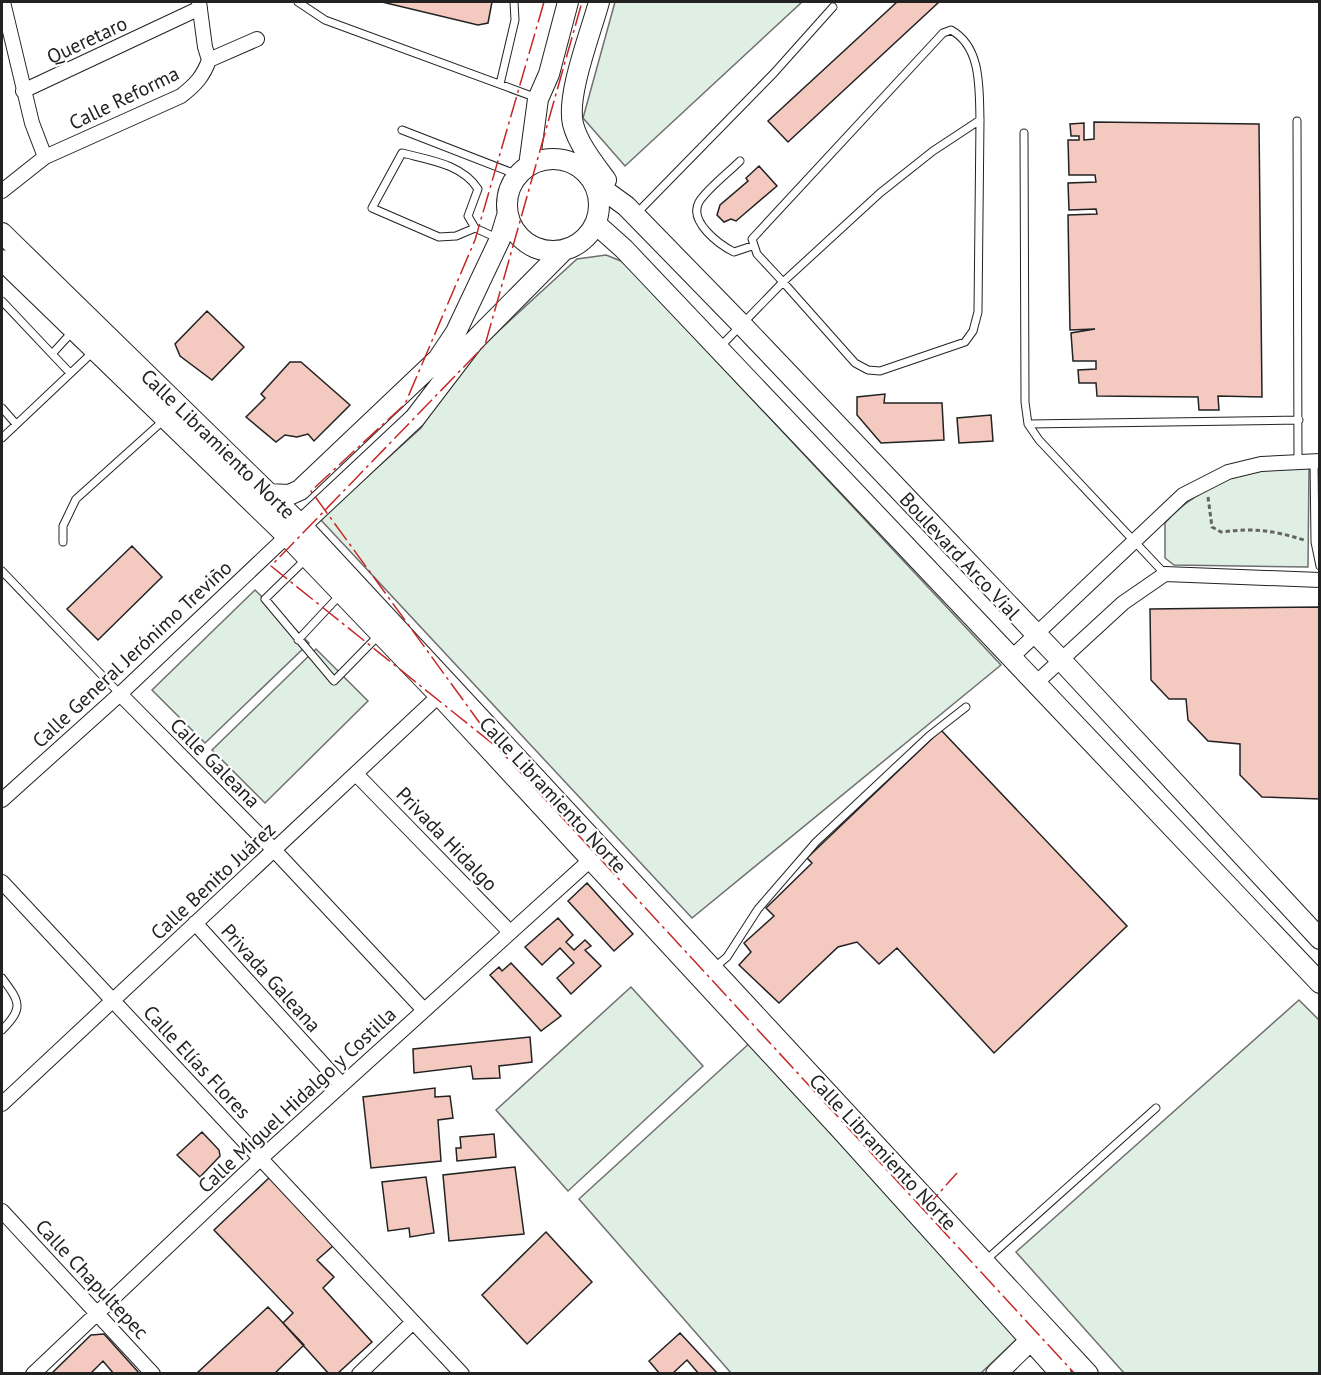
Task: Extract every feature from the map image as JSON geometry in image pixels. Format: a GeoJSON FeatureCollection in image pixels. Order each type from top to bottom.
{"type":"FeatureCollection","features":[{"type":"Feature","properties":{"kind":"street"},"geometry":{"type":"LineString","coordinates":[[3,2],[23,91],[45,158]]}},
{"type":"Feature","properties":{"kind":"street"},"geometry":{"type":"LineString","coordinates":[[294,530],[419,400],[438,359],[456,332],[500,239],[507,216],[508,194],[523,170],[538,99],[549,74],[568,2]]}},
{"type":"Feature","properties":{"kind":"street"},"geometry":{"type":"LineString","coordinates":[[599,2],[571,102],[573,124],[599,171],[630,210]]}},
{"type":"Feature","properties":{"kind":"street"},"geometry":{"type":"LineString","coordinates":[[200,5],[209,60],[257,39]]}},
{"type":"Feature","properties":{"kind":"street","name":"Queretaro"},"geometry":{"type":"LineString","coordinates":[[23,91],[200,5]]}},
{"type":"Feature","properties":{"kind":"street","name":"Calle Reforma"},"geometry":{"type":"LineString","coordinates":[[2,191],[45,158],[181,96],[195,86],[205,73],[209,60]]}},
{"type":"Feature","properties":{"kind":"street"},"geometry":{"type":"LineString","coordinates":[[294,530],[415,418],[473,342],[563,251],[582,241],[596,224],[599,202],[593,182],[577,166],[557,159],[542,160],[523,170]]}},
{"type":"Feature","properties":{"kind":"street","name":"Boulevard Arco Vial"},"geometry":{"type":"LineString","coordinates":[[593,182],[630,210],[742,325],[1061,660],[1320,939]]}},
{"type":"Feature","properties":{"kind":"street"},"geometry":{"type":"LineString","coordinates":[[507,216],[512,229],[528,244],[548,252],[563,251]]}},
{"type":"Feature","properties":{"kind":"street","name":"Boulevard Arco Vial"},"geometry":{"type":"LineString","coordinates":[[596,224],[624,249],[719,348],[1320,983]]}},
{"type":"Feature","properties":{"kind":"street","name":"Calle Libramiento Norte"},"geometry":{"type":"LineString","coordinates":[[2,233],[268,494],[294,530],[307,558],[380,634],[444,690]]}},
{"type":"Feature","properties":{"kind":"street","name":"Calle Libramiento Norte"},"geometry":{"type":"LineString","coordinates":[[2,260],[166,418],[294,530],[597,854],[1038,1333],[1088,1374]]}},
{"type":"Feature","properties":{"kind":"street"},"geometry":{"type":"LineString","coordinates":[[268,494],[289,495],[300,490],[438,359]]}},
{"type":"Feature","properties":{"kind":"street"},"geometry":{"type":"LineString","coordinates":[[1012,657],[1183,495],[1207,481],[1261,464],[1317,461]]}},
{"type":"Feature","properties":{"kind":"street","name":"Calle General Jerónimo Treviño"},"geometry":{"type":"LineString","coordinates":[[2,800],[120,694],[294,530]]}},
{"type":"Feature","properties":{"kind":"street"},"geometry":{"type":"LineString","coordinates":[[1037,682],[1122,603],[1165,574],[1320,580]]}},
{"type":"Feature","properties":{"kind":"street","name":"Calle Benito Juárez"},"geometry":{"type":"LineString","coordinates":[[2,1104],[275,851],[444,690]]}},
{"type":"Feature","properties":{"kind":"street","name":"Calle Galeana"},"geometry":{"type":"LineString","coordinates":[[120,694],[275,851],[424,1010]]}},
{"type":"Feature","properties":{"kind":"street","name":"Privada Hidalgo"},"geometry":{"type":"LineString","coordinates":[[356,774],[510,932]]}},
{"type":"Feature","properties":{"kind":"street","name":"Calle Libramiento Norte"},"geometry":{"type":"LineString","coordinates":[[597,854],[714,968],[946,1232],[984,1261],[1038,1333],[1061,1374]]}},
{"type":"Feature","properties":{"kind":"street","name":"Calle Miguel Hidalgo y Costilla"},"geometry":{"type":"LineString","coordinates":[[33,1374],[260,1160],[597,854]]}},
{"type":"Feature","properties":{"kind":"street","name":"Calle Elías Flores"},"geometry":{"type":"LineString","coordinates":[[2,882],[462,1374]]}},
{"type":"Feature","properties":{"kind":"street","name":"Privada Galeana"},"geometry":{"type":"LineString","coordinates":[[195,923],[342,1085]]}},
{"type":"Feature","properties":{"kind":"street","name":"Calle Chapultepec"},"geometry":{"type":"LineString","coordinates":[[2,1211],[153,1374]]}},
{"type":"Feature","properties":{"kind":"street"},"geometry":{"type":"LineString","coordinates":[[359,1374],[413,1322]]}},
{"type":"Feature","properties":{"kind":"street"},"geometry":{"type":"LineString","coordinates":[[996,1374],[1038,1333]]}},
{"type":"Feature","properties":{"kind":"lane"},"geometry":{"type":"LineString","coordinates":[[298,2],[325,20],[538,99]]}},
{"type":"Feature","properties":{"kind":"lane"},"geometry":{"type":"LineString","coordinates":[[500,84],[515,20],[514,2]]}},
{"type":"Feature","properties":{"kind":"lane"},"geometry":{"type":"LineString","coordinates":[[630,210],[774,73],[833,8]]}},
{"type":"Feature","properties":{"kind":"lane"},"geometry":{"type":"LineString","coordinates":[[951,30],[961,35],[976,63],[980,120],[978,312],[973,331],[965,342],[880,371],[868,370],[855,363],[752,246],[752,239],[943,33],[951,30]]}},
{"type":"Feature","properties":{"kind":"lane"},"geometry":{"type":"LineString","coordinates":[[719,348],[783,282],[880,193],[933,151],[980,120]]}},
{"type":"Feature","properties":{"kind":"lane"},"geometry":{"type":"LineString","coordinates":[[1297,121],[1298,462]]}},
{"type":"Feature","properties":{"kind":"lane"},"geometry":{"type":"LineString","coordinates":[[402,130],[523,170]]}},
{"type":"Feature","properties":{"kind":"lane"},"geometry":{"type":"LineString","coordinates":[[1024,133],[1025,402],[1028,424],[1039,440],[1165,574]]}},
{"type":"Feature","properties":{"kind":"lane"},"geometry":{"type":"LineString","coordinates":[[475,228],[456,236],[439,237],[372,208],[402,153],[448,165],[472,179],[478,189],[468,216],[475,228],[500,239]]}},
{"type":"Feature","properties":{"kind":"lane"},"geometry":{"type":"LineString","coordinates":[[740,161],[699,202],[697,212],[700,222],[719,244],[734,252],[752,246]]}},
{"type":"Feature","properties":{"kind":"lane"},"geometry":{"type":"LineString","coordinates":[[2,301],[70,373]]}},
{"type":"Feature","properties":{"kind":"lane"},"geometry":{"type":"LineString","coordinates":[[52,354],[74,329]]}},
{"type":"Feature","properties":{"kind":"lane"},"geometry":{"type":"LineString","coordinates":[[2,438],[95,350]]}},
{"type":"Feature","properties":{"kind":"lane"},"geometry":{"type":"LineString","coordinates":[[2,408],[16,424]]}},
{"type":"Feature","properties":{"kind":"lane"},"geometry":{"type":"LineString","coordinates":[[63,542],[63,526],[76,499],[166,418]]}},
{"type":"Feature","properties":{"kind":"lane"},"geometry":{"type":"LineString","coordinates":[[1028,424],[1299,420]]}},
{"type":"Feature","properties":{"kind":"lane"},"geometry":{"type":"LineString","coordinates":[[1317,461],[1315,542],[1320,566]]}},
{"type":"Feature","properties":{"kind":"lane"},"geometry":{"type":"LineString","coordinates":[[307,558],[265,599],[334,681],[380,634]]}},
{"type":"Feature","properties":{"kind":"lane","name":"Calle Galeana"},"geometry":{"type":"LineString","coordinates":[[2,571],[120,694]]}},
{"type":"Feature","properties":{"kind":"lane"},"geometry":{"type":"LineString","coordinates":[[298,640],[342,594]]}},
{"type":"Feature","properties":{"kind":"lane"},"geometry":{"type":"LineString","coordinates":[[714,968],[727,957],[758,909],[816,842],[929,736],[966,707]]}},
{"type":"Feature","properties":{"kind":"lane"},"geometry":{"type":"LineString","coordinates":[[2,978],[16,1000],[18,1009],[14,1018],[2,1030]]}},
{"type":"Feature","properties":{"kind":"lane"},"geometry":{"type":"LineString","coordinates":[[984,1261],[1156,1108]]}},
{"type":"Feature","properties":{"kind":"path"},"geometry":{"type":"LineString","coordinates":[[1207,481],[1212,527],[1221,532],[1251,528],[1271,530],[1315,542]]}},
{"type":"Feature","properties":{"kind":"green space"},"geometry":{"type":"Polygon","coordinates":[[[615,2],[802,2],[625,166],[583,118],[615,2]]]}},
{"type":"Feature","properties":{"kind":"green space"},"geometry":{"type":"Polygon","coordinates":[[[606,255],[621,261],[633,272],[1001,665],[692,918],[320,519],[421,428],[458,368],[577,259],[606,255]]]}},
{"type":"Feature","properties":{"kind":"green space"},"geometry":{"type":"Polygon","coordinates":[[[1262,467],[1309,467],[1308,567],[1174,565],[1165,558],[1165,523],[1175,513],[1209,488],[1262,467]]]}},
{"type":"Feature","properties":{"kind":"green space"},"geometry":{"type":"Polygon","coordinates":[[[255,590],[309,643],[205,743],[152,690],[255,590]]]}},
{"type":"Feature","properties":{"kind":"green space"},"geometry":{"type":"Polygon","coordinates":[[[316,649],[368,701],[265,803],[212,750],[316,649]]]}},
{"type":"Feature","properties":{"kind":"green space"},"geometry":{"type":"Polygon","coordinates":[[[631,987],[703,1066],[568,1191],[496,1110],[631,987]]]}},
{"type":"Feature","properties":{"kind":"green space"},"geometry":{"type":"Polygon","coordinates":[[[1299,1000],[1319,1020],[1319,1373],[1124,1373],[1016,1252],[1299,1000]]]}},
{"type":"Feature","properties":{"kind":"green space"},"geometry":{"type":"Polygon","coordinates":[[[753,1040],[1023,1333],[981,1373],[731,1373],[579,1199],[753,1040]]]}},
{"type":"Feature","properties":{"kind":"building"},"geometry":{"type":"Polygon","coordinates":[[[382,2],[492,2],[488,23],[478,25],[382,2]]]}},
{"type":"Feature","properties":{"kind":"building"},"geometry":{"type":"Polygon","coordinates":[[[897,2],[939,2],[788,142],[768,121],[897,2]]]}},
{"type":"Feature","properties":{"kind":"building"},"geometry":{"type":"Polygon","coordinates":[[[1094,122],[1259,124],[1262,397],[1218,396],[1219,410],[1199,410],[1198,397],[1097,396],[1096,383],[1079,383],[1078,370],[1096,369],[1096,361],[1073,361],[1071,333],[1095,329],[1070,330],[1068,215],[1097,214],[1096,209],[1069,210],[1068,183],[1096,182],[1095,175],[1069,175],[1068,140],[1079,140],[1079,136],[1071,136],[1070,124],[1084,123],[1084,140],[1094,139],[1094,122]]]}},
{"type":"Feature","properties":{"kind":"building"},"geometry":{"type":"Polygon","coordinates":[[[759,166],[777,186],[736,221],[731,219],[724,222],[717,215],[720,205],[748,181],[746,178],[759,166]]]}},
{"type":"Feature","properties":{"kind":"building"},"geometry":{"type":"Polygon","coordinates":[[[207,311],[244,347],[212,380],[180,356],[175,344],[207,311]]]}},
{"type":"Feature","properties":{"kind":"building"},"geometry":{"type":"Polygon","coordinates":[[[290,362],[301,362],[350,405],[314,441],[308,434],[297,437],[285,435],[276,442],[246,417],[265,398],[261,394],[290,362]]]}},
{"type":"Feature","properties":{"kind":"building"},"geometry":{"type":"Polygon","coordinates":[[[885,394],[884,403],[942,403],[944,440],[881,443],[857,415],[857,397],[885,394]]]}},
{"type":"Feature","properties":{"kind":"building"},"geometry":{"type":"Polygon","coordinates":[[[991,415],[993,441],[959,443],[957,418],[991,415]]]}},
{"type":"Feature","properties":{"kind":"building"},"geometry":{"type":"Polygon","coordinates":[[[132,546],[162,577],[98,640],[67,609],[132,546]]]}},
{"type":"Feature","properties":{"kind":"building"},"geometry":{"type":"Polygon","coordinates":[[[1320,607],[1320,799],[1262,797],[1240,775],[1240,744],[1208,741],[1188,720],[1186,699],[1169,699],[1151,680],[1150,609],[1320,607]]]}},
{"type":"Feature","properties":{"kind":"building"},"geometry":{"type":"Polygon","coordinates":[[[941,730],[1127,926],[994,1053],[897,948],[879,964],[857,942],[838,947],[779,1003],[739,965],[751,952],[744,943],[774,916],[766,908],[812,863],[807,858],[941,730]]]}},
{"type":"Feature","properties":{"kind":"building"},"geometry":{"type":"Polygon","coordinates":[[[587,883],[633,934],[614,951],[568,901],[587,883]]]}},
{"type":"Feature","properties":{"kind":"building"},"geometry":{"type":"Polygon","coordinates":[[[558,918],[573,935],[566,942],[574,950],[585,940],[591,946],[585,950],[601,966],[571,994],[557,978],[574,963],[560,948],[542,965],[525,947],[558,918]]]}},
{"type":"Feature","properties":{"kind":"building"},"geometry":{"type":"Polygon","coordinates":[[[511,963],[561,1016],[541,1031],[490,975],[499,967],[502,971],[511,963]]]}},
{"type":"Feature","properties":{"kind":"building"},"geometry":{"type":"Polygon","coordinates":[[[530,1037],[532,1062],[499,1066],[500,1078],[473,1079],[471,1066],[414,1073],[413,1049],[530,1037]]]}},
{"type":"Feature","properties":{"kind":"building"},"geometry":{"type":"Polygon","coordinates":[[[435,1088],[435,1097],[450,1096],[453,1118],[438,1120],[441,1161],[371,1168],[363,1097],[435,1088]]]}},
{"type":"Feature","properties":{"kind":"building"},"geometry":{"type":"Polygon","coordinates":[[[202,1132],[219,1150],[220,1156],[200,1177],[177,1155],[202,1132]]]}},
{"type":"Feature","properties":{"kind":"building"},"geometry":{"type":"Polygon","coordinates":[[[494,1134],[496,1157],[457,1161],[456,1148],[461,1148],[460,1137],[494,1134]]]}},
{"type":"Feature","properties":{"kind":"building"},"geometry":{"type":"Polygon","coordinates":[[[515,1167],[524,1234],[449,1241],[443,1175],[515,1167]]]}},
{"type":"Feature","properties":{"kind":"building"},"geometry":{"type":"Polygon","coordinates":[[[271,1176],[333,1246],[317,1260],[334,1277],[323,1288],[372,1342],[337,1374],[329,1374],[283,1323],[293,1313],[214,1230],[271,1176]]]}},
{"type":"Feature","properties":{"kind":"building"},"geometry":{"type":"Polygon","coordinates":[[[426,1177],[434,1233],[410,1237],[409,1228],[388,1231],[382,1182],[426,1177]]]}},
{"type":"Feature","properties":{"kind":"building"},"geometry":{"type":"Polygon","coordinates":[[[546,1232],[592,1282],[527,1344],[482,1295],[546,1232]]]}},
{"type":"Feature","properties":{"kind":"building"},"geometry":{"type":"Polygon","coordinates":[[[268,1307],[304,1345],[274,1374],[196,1374],[268,1307]]]}},
{"type":"Feature","properties":{"kind":"building"},"geometry":{"type":"Polygon","coordinates":[[[680,1333],[718,1374],[699,1374],[687,1360],[672,1374],[660,1374],[649,1361],[680,1333]]]}},
{"type":"Feature","properties":{"kind":"building"},"geometry":{"type":"Polygon","coordinates":[[[104,1334],[140,1374],[114,1374],[103,1361],[90,1374],[51,1374],[91,1335],[104,1334]]]}},
{"type":"Feature","properties":{"kind":"power"},"geometry":{"type":"LineString","coordinates":[[544,2],[475,240],[405,404],[311,491],[498,748],[1075,1374]]}},
{"type":"Feature","properties":{"kind":"power"},"geometry":{"type":"LineString","coordinates":[[493,744],[271,566],[485,345],[582,2]]}},
{"type":"Feature","properties":{"kind":"power"},"geometry":{"type":"LineString","coordinates":[[924,1210],[957,1173]]}}]}
